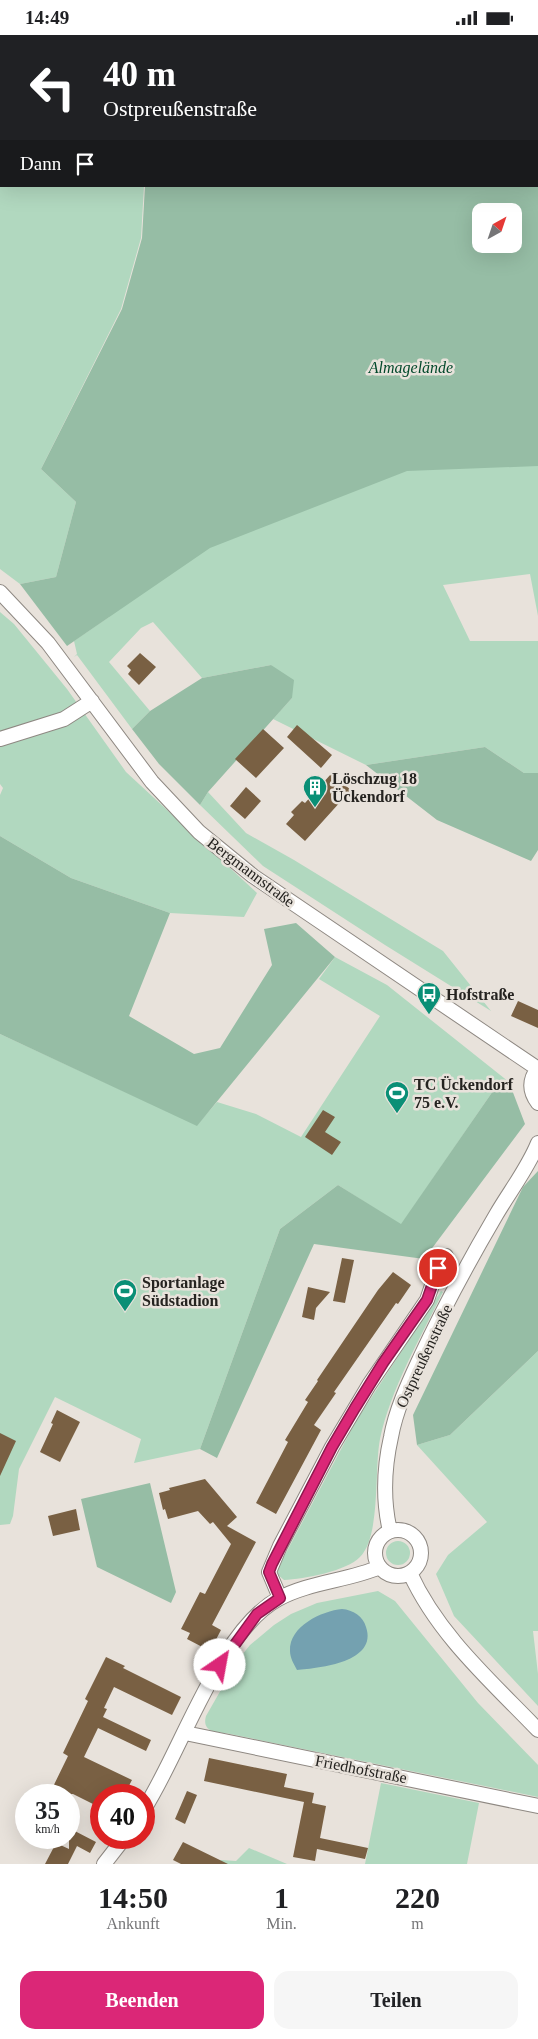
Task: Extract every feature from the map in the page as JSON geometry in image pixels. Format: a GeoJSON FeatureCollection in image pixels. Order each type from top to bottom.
{"type":"FeatureCollection","features":[{"type":"Feature","properties":{"kind":"street","name":"Bergmannstraße"},"geometry":{"type":"LineString","coordinates":[[0,592],[48,643],[152,782],[199,832],[238,865],[538,1069]]}},
{"type":"Feature","properties":{"kind":"street"},"geometry":{"type":"LineString","coordinates":[[0,739],[64,719],[92,701]]}},
{"type":"Feature","properties":{"kind":"street"},"geometry":{"type":"LineString","coordinates":[[538,1069],[531,1082],[531,1089],[538,1103]]}},
{"type":"Feature","properties":{"kind":"street","name":"Ostpreußenstraße"},"geometry":{"type":"LineString","coordinates":[[390,1531],[386,1515],[387,1462],[398,1411],[411,1378],[442,1314],[479,1245],[538,1143]]}},
{"type":"Feature","properties":{"kind":"street","name":"Ostpreußenstraße"},"geometry":{"type":"LineString","coordinates":[[280,1598],[269,1572],[276,1555],[332,1447],[355,1408],[383,1363],[427,1300],[438,1268],[446,1256]]}},
{"type":"Feature","properties":{"kind":"street"},"geometry":{"type":"LineString","coordinates":[[397,1530],[411,1534],[420,1545],[420,1561],[410,1573],[390,1575],[380,1567],[375,1554],[375,1547],[378,1540],[390,1531],[397,1530]]}},
{"type":"Feature","properties":{"kind":"street"},"geometry":{"type":"LineString","coordinates":[[155,1789],[214,1676],[231,1647],[257,1614],[294,1591],[355,1577],[380,1567]]}},
{"type":"Feature","properties":{"kind":"street"},"geometry":{"type":"LineString","coordinates":[[410,1573],[442,1626],[473,1663],[538,1730]]}},
{"type":"Feature","properties":{"kind":"street","name":"Friedhofstraße"},"geometry":{"type":"LineString","coordinates":[[185,1733],[538,1806]]}},
{"type":"Feature","properties":{"kind":"street"},"geometry":{"type":"LineString","coordinates":[[104,1864],[116,1849]]}},
{"type":"Feature","properties":{"kind":"green space"},"geometry":{"type":"Polygon","coordinates":[[[0,187],[144,187],[141,238],[121,309],[41,469],[76,502],[56,577],[20,584],[0,569],[0,187]]]}},
{"type":"Feature","properties":{"kind":"green space","name":"Almagelände"},"geometry":{"type":"Polygon","coordinates":[[[145,187],[538,187],[538,466],[407,471],[210,548],[67,646],[20,584],[56,577],[76,502],[41,469],[122,309],[142,238],[145,187]]]}},
{"type":"Feature","properties":{"kind":"green space","name":"Almagelände"},"geometry":{"type":"Polygon","coordinates":[[[538,187],[538,616],[530,574],[443,585],[470,641],[538,641],[538,773],[524,773],[485,747],[366,765],[273,719],[292,698],[271,665],[202,678],[153,622],[141,628],[109,662],[150,711],[132,729],[77,655],[74,657],[77,654],[74,641],[109,617],[295,234],[538,187]]]}},
{"type":"Feature","properties":{"kind":"green space"},"geometry":{"type":"Polygon","coordinates":[[[0,612],[14,624],[67,689],[126,772],[257,893],[244,917],[170,913],[71,878],[0,836],[0,795],[3,788],[0,784],[0,612]]]}},
{"type":"Feature","properties":{"kind":"green space"},"geometry":{"type":"Polygon","coordinates":[[[271,665],[294,680],[292,698],[208,792],[200,805],[159,764],[132,729],[150,711],[202,678],[271,665]]]}},
{"type":"Feature","properties":{"kind":"green space"},"geometry":{"type":"Polygon","coordinates":[[[485,747],[524,773],[538,773],[538,850],[531,861],[437,820],[366,765],[485,747]]]}},
{"type":"Feature","properties":{"kind":"green space"},"geometry":{"type":"Polygon","coordinates":[[[208,792],[246,833],[294,860],[443,951],[491,1011],[263,866],[200,805],[208,792]]]}},
{"type":"Feature","properties":{"kind":"green space"},"geometry":{"type":"Polygon","coordinates":[[[0,836],[71,878],[170,913],[129,1016],[194,1054],[220,1048],[272,965],[264,929],[296,923],[335,957],[197,1126],[0,1034],[0,836]]]}},
{"type":"Feature","properties":{"kind":"green space","name":"Sportanlage Südstadion"},"geometry":{"type":"Polygon","coordinates":[[[335,957],[387,985],[509,1082],[493,1091],[401,1225],[338,1185],[280,1229],[200,1449],[134,1463],[141,1439],[55,1397],[19,1469],[13,1516],[10,1524],[0,1525],[0,1034],[197,1125],[217,1102],[256,1114],[301,1137],[380,1016],[319,979],[335,957]]]}},
{"type":"Feature","properties":{"kind":"green space"},"geometry":{"type":"Polygon","coordinates":[[[509,1082],[525,1124],[424,1259],[314,1244],[217,1458],[200,1449],[280,1229],[338,1185],[401,1224],[493,1091],[509,1082]]]}},
{"type":"Feature","properties":{"kind":"green space"},"geometry":{"type":"Polygon","coordinates":[[[538,1171],[538,1351],[450,1435],[417,1445],[413,1415],[523,1187],[538,1171]]]}},
{"type":"Feature","properties":{"kind":"green space"},"geometry":{"type":"Polygon","coordinates":[[[441,1291],[443,1292],[416,1345],[391,1402],[385,1421],[378,1452],[374,1519],[367,1547],[354,1562],[336,1570],[313,1576],[284,1580],[278,1575],[278,1568],[356,1421],[441,1291]]]}},
{"type":"Feature","properties":{"kind":"green space"},"geometry":{"type":"Polygon","coordinates":[[[538,1351],[538,1631],[533,1631],[538,1674],[538,1706],[454,1616],[436,1574],[448,1555],[487,1522],[417,1445],[450,1435],[538,1351]]]}},
{"type":"Feature","properties":{"kind":"green space"},"geometry":{"type":"Polygon","coordinates":[[[150,1483],[176,1592],[171,1603],[97,1567],[81,1499],[150,1483]]]}},
{"type":"Feature","properties":{"kind":"green space"},"geometry":{"type":"Polygon","coordinates":[[[398,1541],[403,1542],[409,1548],[409,1558],[403,1564],[398,1565],[393,1564],[387,1558],[386,1553],[387,1548],[393,1542],[398,1541]]]}},
{"type":"Feature","properties":{"kind":"green space"},"geometry":{"type":"Polygon","coordinates":[[[378,1591],[395,1601],[478,1703],[538,1765],[538,1797],[216,1732],[207,1728],[206,1716],[238,1660],[250,1645],[274,1625],[291,1614],[317,1603],[378,1591]]]}},
{"type":"Feature","properties":{"kind":"green space"},"geometry":{"type":"Polygon","coordinates":[[[381,1783],[479,1803],[467,1864],[365,1864],[381,1783]]]}},
{"type":"Feature","properties":{"kind":"green space"},"geometry":{"type":"Polygon","coordinates":[[[249,1848],[287,1864],[219,1864],[221,1860],[236,1861],[249,1848]]]}},
{"type":"Feature","properties":{"kind":"water"},"geometry":{"type":"Polygon","coordinates":[[[342,1609],[357,1614],[365,1623],[367,1639],[364,1648],[345,1661],[332,1665],[297,1670],[291,1659],[290,1651],[291,1642],[295,1634],[308,1621],[325,1613],[342,1609]]]}},
{"type":"Feature","properties":{"kind":"building"},"geometry":{"type":"Polygon","coordinates":[[[140,653],[156,667],[139,685],[128,674],[131,670],[127,666],[140,653]]]}},
{"type":"Feature","properties":{"kind":"building"},"geometry":{"type":"Polygon","coordinates":[[[297,725],[332,755],[321,768],[287,737],[297,725]]]}},
{"type":"Feature","properties":{"kind":"building"},"geometry":{"type":"Polygon","coordinates":[[[263,729],[284,748],[256,778],[235,759],[263,729]]]}},
{"type":"Feature","properties":{"kind":"building","name":"Löschzug 18 Ückendorf"},"geometry":{"type":"Polygon","coordinates":[[[331,774],[351,790],[305,841],[286,824],[294,815],[291,812],[302,801],[305,803],[331,774]]]}},
{"type":"Feature","properties":{"kind":"building"},"geometry":{"type":"Polygon","coordinates":[[[246,787],[261,801],[245,819],[230,806],[246,787]]]}},
{"type":"Feature","properties":{"kind":"building"},"geometry":{"type":"Polygon","coordinates":[[[518,1001],[538,1010],[538,1028],[511,1016],[518,1001]]]}},
{"type":"Feature","properties":{"kind":"building"},"geometry":{"type":"Polygon","coordinates":[[[323,1110],[335,1117],[325,1132],[341,1142],[332,1155],[305,1137],[323,1110]]]}},
{"type":"Feature","properties":{"kind":"building"},"geometry":{"type":"Polygon","coordinates":[[[342,1258],[354,1260],[345,1303],[333,1301],[342,1258]]]}},
{"type":"Feature","properties":{"kind":"building"},"geometry":{"type":"Polygon","coordinates":[[[393,1272],[411,1285],[398,1304],[396,1303],[334,1392],[336,1393],[314,1425],[321,1430],[276,1514],[256,1503],[288,1442],[285,1440],[308,1402],[305,1400],[317,1380],[378,1290],[393,1272]]]}},
{"type":"Feature","properties":{"kind":"building"},"geometry":{"type":"Polygon","coordinates":[[[308,1287],[330,1292],[316,1308],[314,1320],[302,1317],[308,1287]]]}},
{"type":"Feature","properties":{"kind":"building"},"geometry":{"type":"Polygon","coordinates":[[[57,1410],[80,1422],[60,1462],[40,1452],[53,1424],[51,1423],[57,1410]]]}},
{"type":"Feature","properties":{"kind":"building"},"geometry":{"type":"Polygon","coordinates":[[[0,1433],[16,1441],[0,1476],[0,1433]]]}},
{"type":"Feature","properties":{"kind":"building"},"geometry":{"type":"Polygon","coordinates":[[[205,1479],[237,1517],[227,1526],[256,1542],[212,1625],[221,1630],[210,1651],[187,1639],[190,1633],[181,1629],[200,1592],[205,1594],[231,1544],[213,1522],[210,1524],[198,1511],[168,1519],[165,1509],[163,1510],[159,1493],[170,1490],[169,1488],[205,1479]]]}},
{"type":"Feature","properties":{"kind":"building"},"geometry":{"type":"Polygon","coordinates":[[[76,1509],[80,1530],[53,1536],[48,1516],[76,1509]]]}},
{"type":"Feature","properties":{"kind":"building"},"geometry":{"type":"Polygon","coordinates":[[[106,1657],[125,1666],[123,1668],[181,1697],[172,1715],[114,1687],[104,1708],[107,1709],[103,1717],[151,1740],[146,1751],[98,1728],[84,1757],[132,1780],[130,1784],[90,1784],[90,1802],[80,1798],[80,1784],[54,1784],[68,1756],[63,1753],[88,1701],[85,1699],[106,1657]]]}},
{"type":"Feature","properties":{"kind":"building"},"geometry":{"type":"Polygon","coordinates":[[[209,1758],[287,1774],[284,1787],[314,1793],[312,1803],[326,1806],[320,1838],[368,1848],[365,1859],[317,1849],[315,1861],[293,1857],[304,1802],[204,1781],[209,1758]]]}},
{"type":"Feature","properties":{"kind":"building"},"geometry":{"type":"Polygon","coordinates":[[[187,1791],[197,1795],[185,1824],[175,1819],[187,1791]]]}},
{"type":"Feature","properties":{"kind":"building"},"geometry":{"type":"Polygon","coordinates":[[[80,1834],[90,1839],[90,1849],[92,1849],[90,1853],[80,1848],[80,1834]]]}},
{"type":"Feature","properties":{"kind":"building"},"geometry":{"type":"Polygon","coordinates":[[[183,1842],[228,1864],[181,1864],[173,1860],[183,1842]]]}},
{"type":"Feature","properties":{"kind":"building"},"geometry":{"type":"Polygon","coordinates":[[[53,1849],[76,1849],[68,1864],[45,1864],[53,1849]]]}},
{"type":"Feature","properties":{"kind":"place","name":"Löschzug 18 Ückendorf"},"geometry":{"type":"Point","coordinates":[315,808]}},
{"type":"Feature","properties":{"kind":"place","name":"Hofstraße"},"geometry":{"type":"Point","coordinates":[429,1015]}},
{"type":"Feature","properties":{"kind":"place","name":"TC Ückendorf 75 e.V."},"geometry":{"type":"Point","coordinates":[397,1114]}},
{"type":"Feature","properties":{"kind":"place","name":"Sportanlage Südstadion"},"geometry":{"type":"Point","coordinates":[125,1312]}},
{"type":"Feature","properties":{"kind":"route"},"geometry":{"type":"LineString","coordinates":[[220,1665],[235,1641],[257,1614],[280,1598],[269,1572],[280,1546],[332,1447],[355,1408],[383,1363],[427,1300],[432,1291],[438,1268]]}}]}
